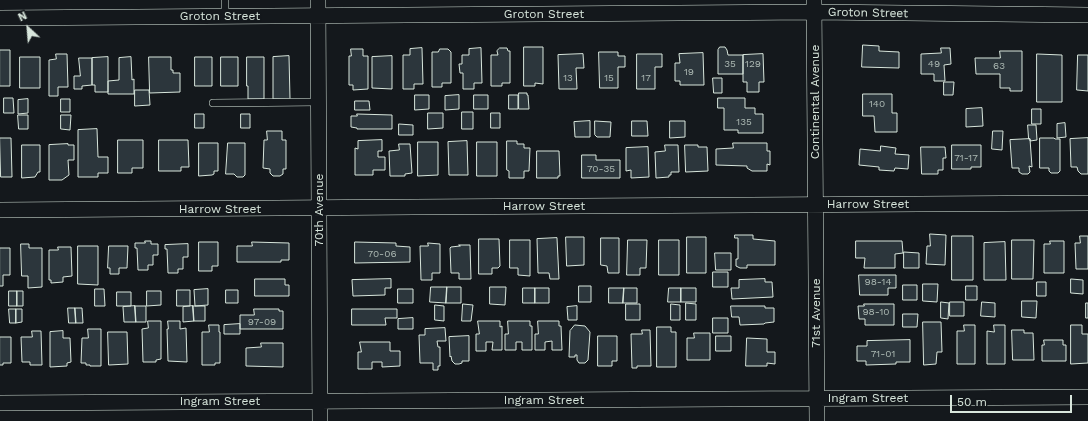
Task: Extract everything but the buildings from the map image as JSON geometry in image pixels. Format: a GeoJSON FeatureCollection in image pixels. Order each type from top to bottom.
{"type":"FeatureCollection","features":[{"type":"Feature","properties":{"kind":"street","name":"70th Avenue"},"geometry":{"type":"LineString","coordinates":[[318,0],[320,421]]}},
{"type":"Feature","properties":{"kind":"street","name":"Groton Street"},"geometry":{"type":"LineString","coordinates":[[0,18],[317,16],[814,6],[1088,15]]}},
{"type":"Feature","properties":{"kind":"street","name":"Continental Avenue"},"geometry":{"type":"LineString","coordinates":[[814,6],[815,205]]}},
{"type":"Feature","properties":{"kind":"street","name":"Harrow Street"},"geometry":{"type":"LineString","coordinates":[[0,210],[1088,203]]}},
{"type":"Feature","properties":{"kind":"street","name":"71st Avenue"},"geometry":{"type":"LineString","coordinates":[[815,205],[817,421]]}},
{"type":"Feature","properties":{"kind":"street","name":"Ingram Street"},"geometry":{"type":"LineString","coordinates":[[0,403],[1088,397]]}},
{"type":"Feature","properties":{"kind":"lane"},"geometry":{"type":"LineString","coordinates":[[225,0],[225,16]]}},
{"type":"Feature","properties":{"kind":"lane"},"geometry":{"type":"LineString","coordinates":[[213,103],[318,102]]}}]}
